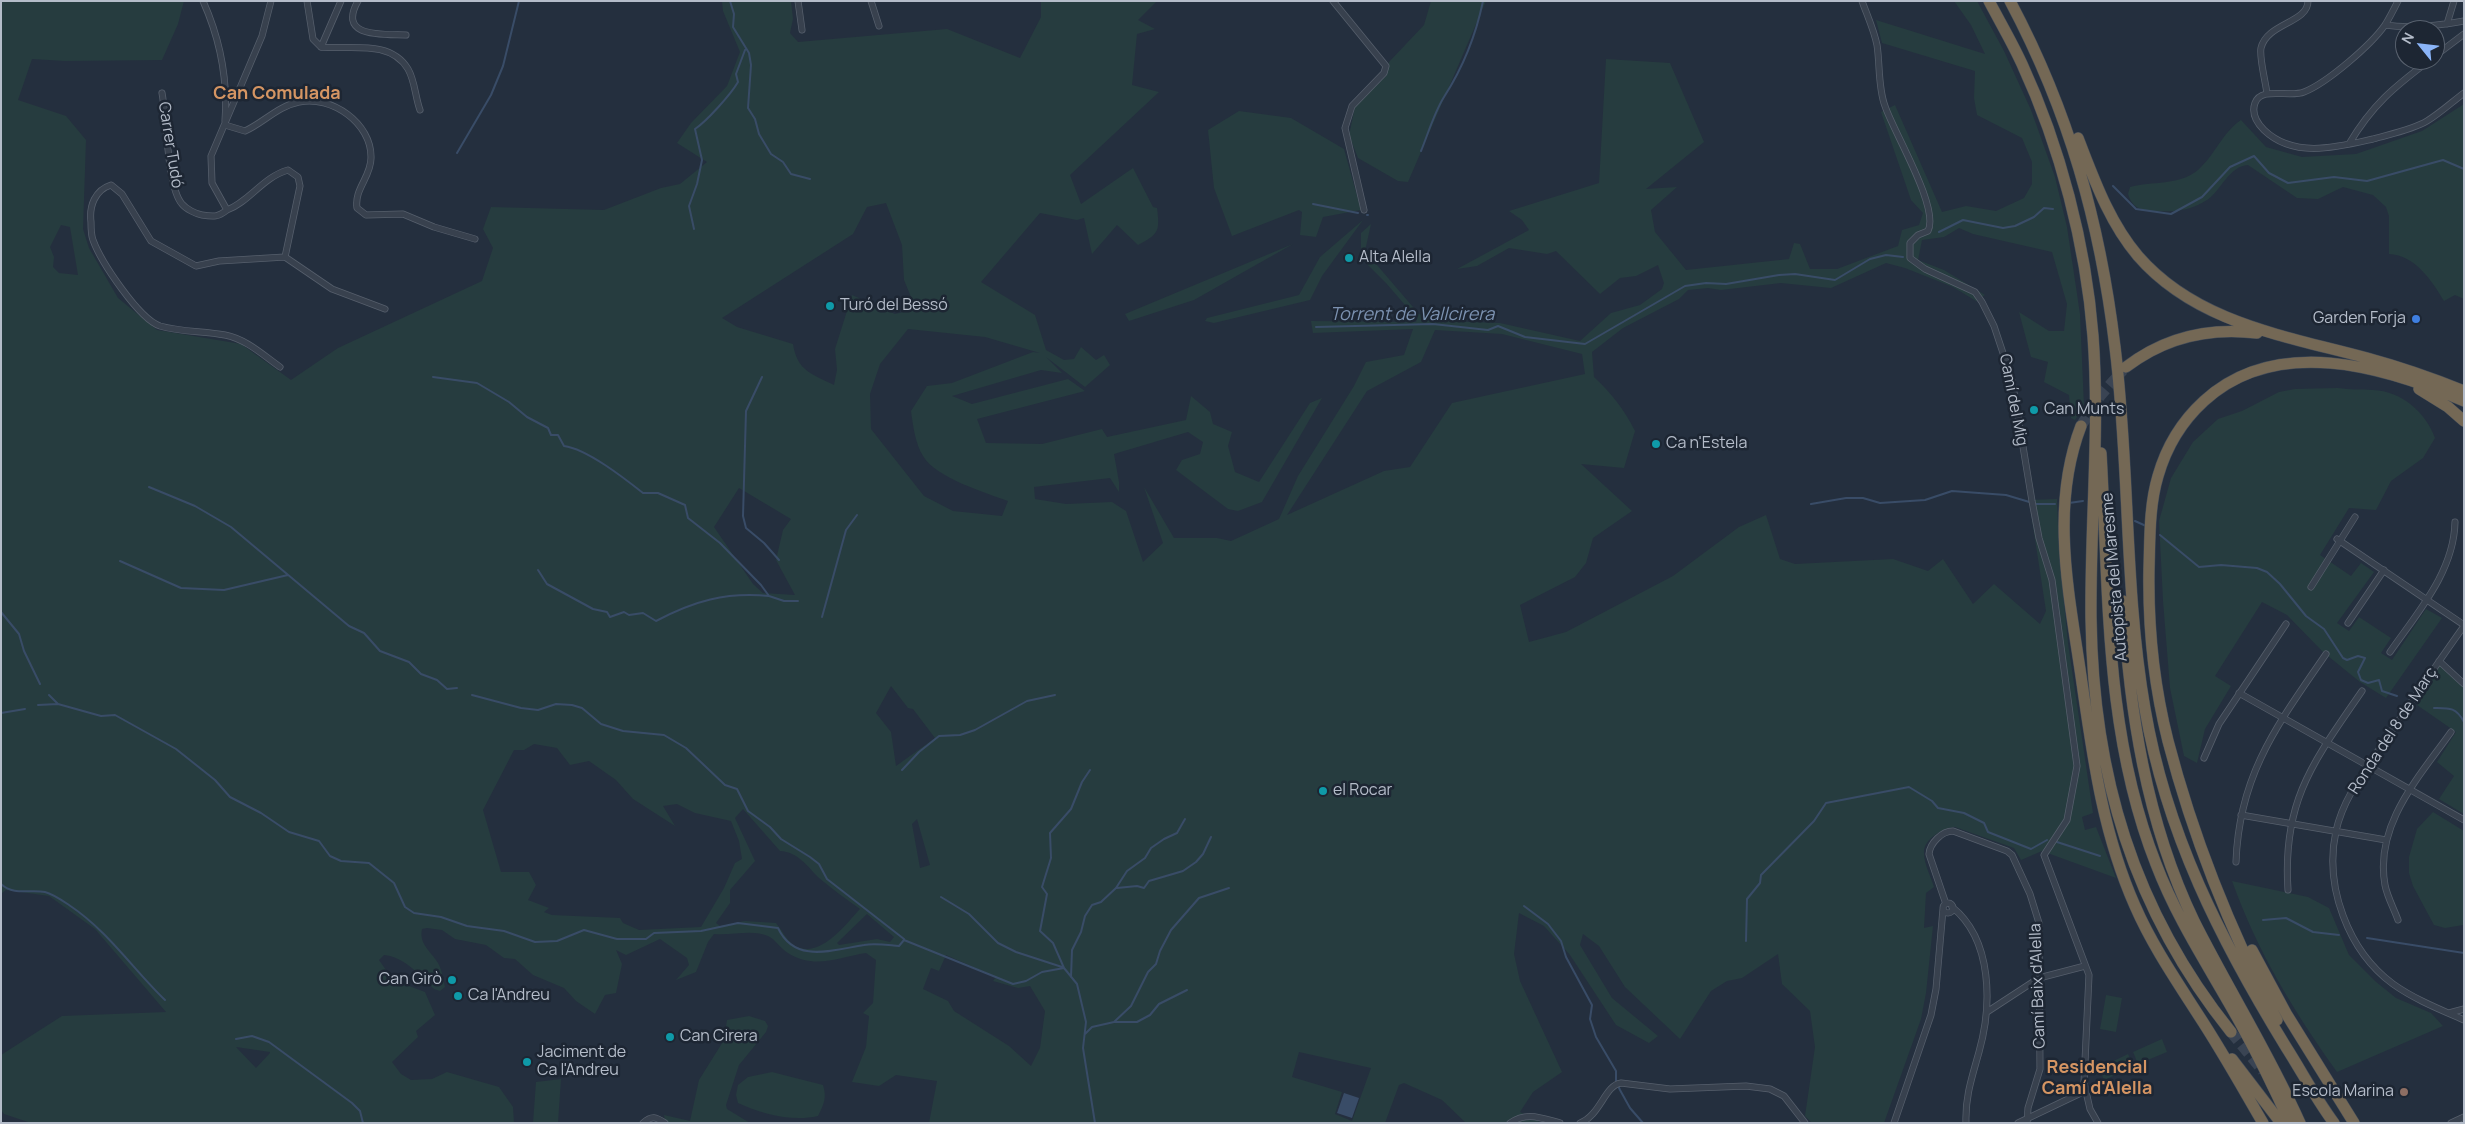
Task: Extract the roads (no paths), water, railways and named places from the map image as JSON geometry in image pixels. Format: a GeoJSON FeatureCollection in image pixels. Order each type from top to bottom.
{"type":"FeatureCollection","features":[{"type":"Feature","properties":{"kind":"highway","name":"Autopista del Maresme"},"geometry":{"type":"LineString","coordinates":[[1988,1],[2022,63],[2048,126],[2065,184],[2089,299],[2094,367],[2091,619],[2096,709],[2106,771],[2134,870],[2169,942],[2201,995],[2231,1032]]}},
{"type":"Feature","properties":{"kind":"highway","name":"Autopista del Maresme"},"geometry":{"type":"LineString","coordinates":[[2010,1],[2036,53],[2062,113],[2086,188],[2103,267],[2118,386],[2133,627],[2145,711],[2158,769],[2188,861],[2228,950],[2332,1120]]}},
{"type":"Feature","properties":{"kind":"highway"},"geometry":{"type":"LineString","coordinates":[[2062,113],[2075,132],[2102,198],[2118,229],[2152,271],[2183,296],[2206,310],[2235,322],[2388,364],[2464,391]]}},
{"type":"Feature","properties":{"kind":"highway"},"geometry":{"type":"LineString","coordinates":[[2109,310],[2126,640],[2133,714],[2148,788],[2170,861],[2194,920],[2259,1038],[2300,1123]]}},
{"type":"Feature","properties":{"kind":"highway"},"geometry":{"type":"LineString","coordinates":[[2126,367],[2162,345],[2190,335],[2226,331],[2288,338]]}},
{"type":"Feature","properties":{"kind":"highway"},"geometry":{"type":"LineString","coordinates":[[2332,1120],[2320,1094],[2296,1055],[2262,992],[2201,845],[2168,740],[2156,677],[2150,626],[2151,521],[2155,488],[2164,458],[2177,433],[2197,408],[2212,394],[2248,372],[2271,365],[2309,362],[2340,365],[2395,376],[2464,401]]}},
{"type":"Feature","properties":{"kind":"highway"},"geometry":{"type":"LineString","coordinates":[[2094,367],[2101,455],[2110,656],[2126,768],[2143,828],[2170,897],[2247,1036],[2290,1123]]}},
{"type":"Feature","properties":{"kind":"highway"},"geometry":{"type":"LineString","coordinates":[[2395,376],[2440,401],[2464,420]]}},
{"type":"Feature","properties":{"kind":"highway"},"geometry":{"type":"LineString","coordinates":[[2081,426],[2067,474],[2064,541],[2096,774],[2110,840],[2134,905],[2158,953],[2199,1016],[2263,1123]]}},
{"type":"Feature","properties":{"kind":"highway"},"geometry":{"type":"LineString","coordinates":[[2096,709],[2096,774]]}},
{"type":"Feature","properties":{"kind":"highway"},"geometry":{"type":"LineString","coordinates":[[2201,845],[2266,978],[2354,1123]]}},
{"type":"Feature","properties":{"kind":"highway"},"geometry":{"type":"LineString","coordinates":[[2199,1016],[2281,1123]]}},
{"type":"Feature","properties":{"kind":"street"},"geometry":{"type":"LineString","coordinates":[[202,1],[215,29],[222,60],[225,125]]}},
{"type":"Feature","properties":{"kind":"street"},"geometry":{"type":"LineString","coordinates":[[271,1],[262,36],[211,156],[212,182],[227,210],[234,208],[255,189],[281,172],[288,170],[298,176],[300,186],[285,257]]}},
{"type":"Feature","properties":{"kind":"street"},"geometry":{"type":"LineString","coordinates":[[307,1],[313,39],[321,47],[366,47],[393,55],[408,68],[420,110]]}},
{"type":"Feature","properties":{"kind":"street"},"geometry":{"type":"LineString","coordinates":[[321,47],[341,1]]}},
{"type":"Feature","properties":{"kind":"street"},"geometry":{"type":"LineString","coordinates":[[358,1],[352,14],[352,21],[356,28],[367,32],[406,35]]}},
{"type":"Feature","properties":{"kind":"street"},"geometry":{"type":"LineString","coordinates":[[798,1],[802,30]]}},
{"type":"Feature","properties":{"kind":"street"},"geometry":{"type":"LineString","coordinates":[[871,1],[880,26]]}},
{"type":"Feature","properties":{"kind":"street"},"geometry":{"type":"LineString","coordinates":[[1333,1],[1386,66],[1384,73],[1352,106],[1345,128],[1364,210]]}},
{"type":"Feature","properties":{"kind":"street","name":"Camí del Mig"},"geometry":{"type":"LineString","coordinates":[[1862,1],[1876,42],[1884,105],[1903,142],[1929,213],[1930,227],[1928,231],[1918,235],[1910,243],[1910,258],[1926,269],[1975,292],[1994,326],[2012,380],[2039,538],[2052,580],[2078,766],[2067,820],[2044,855],[2085,966]]}},
{"type":"Feature","properties":{"kind":"street"},"geometry":{"type":"LineString","coordinates":[[2267,94],[2260,50],[2266,35],[2302,14],[2308,1]]}},
{"type":"Feature","properties":{"kind":"street"},"geometry":{"type":"LineString","coordinates":[[2398,1],[2385,25],[2354,56],[2318,85],[2302,93],[2267,94],[2259,97],[2254,104],[2256,121],[2268,134],[2281,142],[2306,148],[2341,147],[2392,134],[2426,121],[2464,93]]}},
{"type":"Feature","properties":{"kind":"street"},"geometry":{"type":"LineString","coordinates":[[2447,24],[2454,1]]}},
{"type":"Feature","properties":{"kind":"street"},"geometry":{"type":"LineString","coordinates":[[2385,25],[2399,28],[2464,21]]}},
{"type":"Feature","properties":{"kind":"street"},"geometry":{"type":"LineString","coordinates":[[2445,48],[2464,34]]}},
{"type":"Feature","properties":{"kind":"street"},"geometry":{"type":"LineString","coordinates":[[2349,144],[2363,120],[2388,92],[2417,70]]}},
{"type":"Feature","properties":{"kind":"street","name":"Carrer Tudó"},"geometry":{"type":"LineString","coordinates":[[162,93],[174,186],[182,204],[197,214],[213,217],[219,217],[227,210]]}},
{"type":"Feature","properties":{"kind":"street"},"geometry":{"type":"LineString","coordinates":[[225,125],[234,130],[245,131],[277,111],[298,102],[316,102],[334,106],[354,120],[370,147],[370,168],[357,196],[357,208],[360,212],[372,216],[403,214],[434,227],[475,239]]}},
{"type":"Feature","properties":{"kind":"street"},"geometry":{"type":"LineString","coordinates":[[280,367],[241,340],[226,335],[159,326],[140,311],[114,279],[93,240],[90,214],[96,195],[103,188],[111,185],[122,194],[152,240],[196,266],[219,262],[285,257],[332,289],[385,309]]}},
{"type":"Feature","properties":{"kind":"street"},"geometry":{"type":"LineString","coordinates":[[2311,587],[2355,517]]}},
{"type":"Feature","properties":{"kind":"street"},"geometry":{"type":"LineString","coordinates":[[2390,652],[2445,568],[2451,550],[2455,522]]}},
{"type":"Feature","properties":{"kind":"street"},"geometry":{"type":"LineString","coordinates":[[2339,541],[2464,625]]}},
{"type":"Feature","properties":{"kind":"street"},"geometry":{"type":"LineString","coordinates":[[2348,623],[2384,570]]}},
{"type":"Feature","properties":{"kind":"street"},"geometry":{"type":"LineString","coordinates":[[2204,758],[2219,724],[2286,624]]}},
{"type":"Feature","properties":{"kind":"street","name":"Ronda del 8 de Març"},"geometry":{"type":"LineString","coordinates":[[2464,625],[2353,789],[2336,832],[2335,884],[2342,913],[2356,943],[2375,967],[2391,982],[2413,997],[2464,1020]]}},
{"type":"Feature","properties":{"kind":"street"},"geometry":{"type":"LineString","coordinates":[[2236,862],[2241,815],[2255,767],[2283,717],[2326,654]]}},
{"type":"Feature","properties":{"kind":"street"},"geometry":{"type":"LineString","coordinates":[[2439,661],[2464,684]]}},
{"type":"Feature","properties":{"kind":"street"},"geometry":{"type":"LineString","coordinates":[[2288,890],[2286,851],[2290,824],[2298,796],[2311,768],[2362,690]]}},
{"type":"Feature","properties":{"kind":"street"},"geometry":{"type":"LineString","coordinates":[[2239,693],[2464,820]]}},
{"type":"Feature","properties":{"kind":"street"},"geometry":{"type":"LineString","coordinates":[[2398,920],[2385,886],[2382,857],[2386,840],[2394,816],[2451,732]]}},
{"type":"Feature","properties":{"kind":"street"},"geometry":{"type":"LineString","coordinates":[[2241,815],[2386,840]]}},
{"type":"Feature","properties":{"kind":"street","name":"Camí Baix d'Alella"},"geometry":{"type":"LineString","coordinates":[[1948,909],[1928,854],[1930,847],[1936,839],[1949,831],[2007,851],[2012,855],[2030,894],[2039,923],[2040,1069],[2027,1121]]}},
{"type":"Feature","properties":{"kind":"street"},"geometry":{"type":"LineString","coordinates":[[1894,1123],[1931,1015],[1936,989],[1941,928],[1948,909],[1962,919],[1981,949],[1986,972],[1987,1012],[1979,1052],[1967,1091],[1966,1123]]}},
{"type":"Feature","properties":{"kind":"street"},"geometry":{"type":"LineString","coordinates":[[1987,1012],[2038,978],[2085,966],[2090,985],[2084,1072],[2085,1092],[2090,1109],[2098,1123]]}},
{"type":"Feature","properties":{"kind":"street"},"geometry":{"type":"LineString","coordinates":[[2449,1013],[2464,1009]]}},
{"type":"Feature","properties":{"kind":"street"},"geometry":{"type":"LineString","coordinates":[[1580,1123],[1590,1118],[1614,1085],[1621,1083],[1670,1090],[1763,1087],[1784,1096],[1805,1123]]}},
{"type":"Feature","properties":{"kind":"street"},"geometry":{"type":"LineString","coordinates":[[2018,1123],[2027,1121],[2085,1092]]}},
{"type":"Feature","properties":{"kind":"street"},"geometry":{"type":"LineString","coordinates":[[1510,1123],[1518,1118],[1529,1115],[1560,1123]]}},
{"type":"Feature","properties":{"kind":"street"},"geometry":{"type":"LineString","coordinates":[[643,1123],[650,1117],[656,1117],[666,1123]]}},
{"type":"Feature","properties":{"kind":"street"},"geometry":{"type":"LineString","coordinates":[[2451,1123],[2464,1118]]}},
{"type":"Feature","properties":{"kind":"water"},"geometry":{"type":"Polygon","coordinates":[[[1344,1093],[1359,1098],[1352,1118],[1337,1113],[1344,1093]]]}},
{"type":"Feature","properties":{"kind":"waterway"},"geometry":{"type":"LineString","coordinates":[[457,153],[491,95],[503,66],[519,1]]}},
{"type":"Feature","properties":{"kind":"waterway"},"geometry":{"type":"LineString","coordinates":[[730,1],[734,14],[733,27],[749,53],[751,65],[748,108],[755,119],[759,134],[771,154],[783,162],[791,174],[810,179]]}},
{"type":"Feature","properties":{"kind":"waterway"},"geometry":{"type":"LineString","coordinates":[[1421,151],[1440,103],[1457,75],[1468,51],[1483,1]]}},
{"type":"Feature","properties":{"kind":"waterway"},"geometry":{"type":"LineString","coordinates":[[694,229],[689,206],[697,184],[702,160],[695,129],[718,107],[738,82],[736,74],[745,50]]}},
{"type":"Feature","properties":{"kind":"waterway","name":"Torrent de Vallcirera"},"geometry":{"type":"LineString","coordinates":[[2113,186],[2136,209],[2171,214],[2202,197],[2230,167],[2254,156],[2269,173],[2288,183],[2334,177],[2367,181],[2443,160],[2464,169]]}},
{"type":"Feature","properties":{"kind":"waterway"},"geometry":{"type":"LineString","coordinates":[[1313,204],[1358,213]]}},
{"type":"Feature","properties":{"kind":"waterway","name":"Torrent de Vallcirera"},"geometry":{"type":"LineString","coordinates":[[1939,232],[1963,220],[2003,228],[2015,226],[2034,217],[2044,208],[2053,209]]}},
{"type":"Feature","properties":{"kind":"waterway","name":"Torrent de Vallcirera"},"geometry":{"type":"LineString","coordinates":[[1316,327],[1433,324],[1488,330],[1498,326],[1525,337],[1585,344],[1685,286],[1706,283],[1726,284],[1795,274],[1835,280],[1870,259],[1886,255],[1903,257]]}},
{"type":"Feature","properties":{"kind":"waterway"},"geometry":{"type":"LineString","coordinates":[[433,377],[477,383],[509,402],[527,417],[548,428],[551,435],[558,435],[564,446],[594,458],[643,493],[658,493],[685,505],[688,518],[720,543],[761,585],[769,596],[784,601],[798,601]]}},
{"type":"Feature","properties":{"kind":"waterway"},"geometry":{"type":"LineString","coordinates":[[762,377],[746,411],[743,516],[746,528],[764,543],[779,560]]}},
{"type":"Feature","properties":{"kind":"waterway"},"geometry":{"type":"LineString","coordinates":[[149,487],[195,506],[231,527],[349,626],[364,633],[380,651],[409,662],[421,674],[437,680],[447,689],[457,688]]}},
{"type":"Feature","properties":{"kind":"waterway"},"geometry":{"type":"LineString","coordinates":[[1811,504],[1846,498],[1863,498],[1880,503],[1925,500],[1952,491],[2006,495],[2036,504],[2055,504]]}},
{"type":"Feature","properties":{"kind":"waterway"},"geometry":{"type":"LineString","coordinates":[[2069,503],[2083,501]]}},
{"type":"Feature","properties":{"kind":"waterway"},"geometry":{"type":"LineString","coordinates":[[822,617],[846,530],[857,515]]}},
{"type":"Feature","properties":{"kind":"waterway"},"geometry":{"type":"LineString","coordinates":[[2135,521],[2146,526]]}},
{"type":"Feature","properties":{"kind":"waterway"},"geometry":{"type":"LineString","coordinates":[[2160,535],[2199,567],[2221,565],[2257,568],[2267,572],[2280,584],[2306,616],[2324,629],[2343,658],[2347,660],[2358,656],[2365,658],[2358,672],[2361,680],[2368,683],[2379,680],[2382,691],[2397,696]]}},
{"type":"Feature","properties":{"kind":"waterway"},"geometry":{"type":"LineString","coordinates":[[120,561],[181,588],[224,590],[288,575]]}},
{"type":"Feature","properties":{"kind":"waterway"},"geometry":{"type":"LineString","coordinates":[[538,570],[547,584],[593,609],[607,612],[610,617],[624,612],[629,615],[643,613],[656,621],[684,608],[710,600],[738,595],[769,596]]}},
{"type":"Feature","properties":{"kind":"waterway"},"geometry":{"type":"LineString","coordinates":[[1,612],[19,634],[24,651],[40,684]]}},
{"type":"Feature","properties":{"kind":"waterway"},"geometry":{"type":"LineString","coordinates":[[49,695],[58,704]]}},
{"type":"Feature","properties":{"kind":"waterway"},"geometry":{"type":"LineString","coordinates":[[472,695],[521,708],[538,710],[556,704],[572,705],[582,708],[601,724],[623,731],[664,735],[686,748],[725,785],[737,789],[748,811],[770,827],[781,839],[819,864],[827,879],[904,939]]}},
{"type":"Feature","properties":{"kind":"waterway"},"geometry":{"type":"LineString","coordinates":[[902,770],[919,752],[939,736],[960,735],[975,730],[1027,701],[1055,695]]}},
{"type":"Feature","properties":{"kind":"waterway"},"geometry":{"type":"LineString","coordinates":[[38,705],[58,704],[101,716],[115,715],[176,749],[215,780],[230,797],[261,813],[289,832],[319,841],[330,856],[341,861],[369,863],[394,883],[405,907],[414,913],[441,917],[467,926],[504,931],[535,942],[557,941],[584,930],[617,939],[646,939],[654,933],[701,931],[738,923],[778,928],[785,939],[794,947],[804,951],[827,951],[868,944],[899,946],[904,940],[1013,984],[1026,981],[1042,972],[1064,968]]}},
{"type":"Feature","properties":{"kind":"waterway"},"geometry":{"type":"LineString","coordinates":[[2434,708],[2452,709],[2458,713],[2464,722]]}},
{"type":"Feature","properties":{"kind":"waterway"},"geometry":{"type":"LineString","coordinates":[[1,713],[25,709]]}},
{"type":"Feature","properties":{"kind":"waterway"},"geometry":{"type":"LineString","coordinates":[[1090,770],[1082,782],[1071,809],[1050,833],[1051,858],[1042,887],[1047,894],[1040,931],[1053,943],[1064,968],[1077,984],[1086,1022],[1083,1048],[1095,1123]]}},
{"type":"Feature","properties":{"kind":"waterway"},"geometry":{"type":"LineString","coordinates":[[1746,941],[1747,899],[1760,883],[1761,875],[1814,821],[1826,803],[1909,787],[1932,801],[1938,808],[1964,813],[1984,823],[1988,832],[2031,849],[2047,840]]}},
{"type":"Feature","properties":{"kind":"waterway"},"geometry":{"type":"LineString","coordinates":[[1071,977],[1072,950],[1081,932],[1085,916],[1092,905],[1101,902],[1116,888],[1127,871],[1145,858],[1151,848],[1177,833],[1185,819]]}},
{"type":"Feature","properties":{"kind":"waterway"},"geometry":{"type":"LineString","coordinates":[[1117,888],[1137,886],[1144,888],[1149,881],[1183,871],[1196,862],[1203,854],[1211,837]]}},
{"type":"Feature","properties":{"kind":"waterway"},"geometry":{"type":"LineString","coordinates":[[2057,842],[2100,856]]}},
{"type":"Feature","properties":{"kind":"waterway"},"geometry":{"type":"LineString","coordinates":[[1,884],[11,890],[45,892],[69,905],[96,926],[165,1000]]}},
{"type":"Feature","properties":{"kind":"waterway"},"geometry":{"type":"LineString","coordinates":[[1085,1034],[1092,1027],[1114,1022],[1131,1006],[1148,972],[1156,964],[1160,951],[1171,930],[1199,898],[1229,888]]}},
{"type":"Feature","properties":{"kind":"waterway"},"geometry":{"type":"LineString","coordinates":[[941,897],[969,914],[998,943],[1016,952],[1062,967]]}},
{"type":"Feature","properties":{"kind":"waterway"},"geometry":{"type":"LineString","coordinates":[[1524,906],[1548,924],[1561,941],[1566,957],[1592,1005],[1590,1019],[1596,1037],[1616,1071],[1616,1081],[1620,1090],[1630,1108],[1643,1123]]}},
{"type":"Feature","properties":{"kind":"waterway"},"geometry":{"type":"LineString","coordinates":[[2263,920],[2286,918],[2313,932],[2339,935]]}},
{"type":"Feature","properties":{"kind":"waterway"},"geometry":{"type":"LineString","coordinates":[[2367,938],[2464,953]]}},
{"type":"Feature","properties":{"kind":"waterway"},"geometry":{"type":"LineString","coordinates":[[1115,1022],[1137,1022],[1150,1015],[1159,1004],[1187,990]]}},
{"type":"Feature","properties":{"kind":"waterway"},"geometry":{"type":"LineString","coordinates":[[236,1039],[252,1036],[269,1042],[352,1103],[360,1111],[363,1123]]}},
{"type":"Feature","properties":{"kind":"tunnel"},"geometry":{"type":"LineString","coordinates":[[2081,426],[2100,396],[2123,370]]}},
{"type":"Feature","properties":{"kind":"tunnel"},"geometry":{"type":"LineString","coordinates":[[2231,1032],[2263,1071]]}},
{"type":"Feature","properties":{"kind":"place","name":"Alta Alella"},"geometry":{"type":"Point","coordinates":[1349,258]}},
{"type":"Feature","properties":{"kind":"place","name":"Turó del Bessó"},"geometry":{"type":"Point","coordinates":[830,306]}},
{"type":"Feature","properties":{"kind":"place","name":"Garden Forja"},"geometry":{"type":"Point","coordinates":[2416,319]}},
{"type":"Feature","properties":{"kind":"place","name":"Can Munts"},"geometry":{"type":"Point","coordinates":[2034,410]}},
{"type":"Feature","properties":{"kind":"place","name":"Ca n'Estela"},"geometry":{"type":"Point","coordinates":[1656,444]}},
{"type":"Feature","properties":{"kind":"place","name":"el Rocar"},"geometry":{"type":"Point","coordinates":[1323,791]}},
{"type":"Feature","properties":{"kind":"place","name":"Can Girò"},"geometry":{"type":"Point","coordinates":[452,980]}},
{"type":"Feature","properties":{"kind":"place","name":"Ca l'Andreu"},"geometry":{"type":"Point","coordinates":[458,996]}},
{"type":"Feature","properties":{"kind":"place","name":"Can Cirera"},"geometry":{"type":"Point","coordinates":[670,1037]}},
{"type":"Feature","properties":{"kind":"place","name":"Jaciment de Ca l'Andreu"},"geometry":{"type":"Point","coordinates":[527,1062]}},
{"type":"Feature","properties":{"kind":"place","name":"Escola Marina"},"geometry":{"type":"Point","coordinates":[2404,1092]}},
{"type":"Feature","properties":{"kind":"district","name":"Can Comulada"},"geometry":{"type":"Point","coordinates":[277,94]}},
{"type":"Feature","properties":{"kind":"district","name":"Residencial Camí d'Alella"},"geometry":{"type":"Point","coordinates":[2097,1078]}}]}
